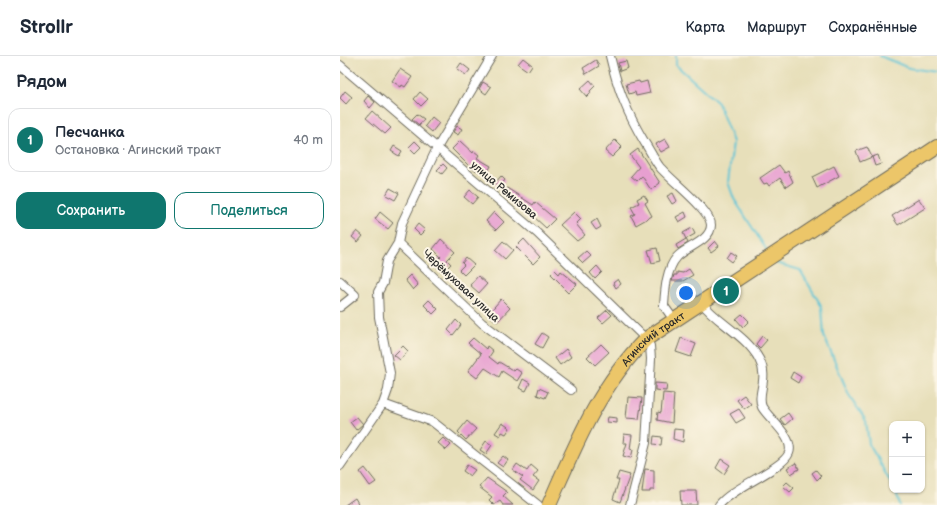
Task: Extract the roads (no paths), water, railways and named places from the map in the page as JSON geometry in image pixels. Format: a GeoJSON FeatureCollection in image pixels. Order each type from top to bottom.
{"type":"FeatureCollection","features":[{"type":"Feature","properties":{"kind":"highway","name":"Агинский тракт"},"geometry":{"type":"LineString","coordinates":[[549,505],[595,406],[628,357],[646,339],[937,146]]}},
{"type":"Feature","properties":{"kind":"street"},"geometry":{"type":"LineString","coordinates":[[340,466],[383,404],[388,390],[390,373],[380,324],[378,292],[383,283],[387,261],[398,243],[402,223],[437,148],[492,56]]}},
{"type":"Feature","properties":{"kind":"street"},"geometry":{"type":"LineString","coordinates":[[610,56],[616,81],[628,113],[658,166],[671,180],[690,196],[710,219],[711,224],[708,235],[677,256],[672,265],[667,283],[664,306],[674,320]]}},
{"type":"Feature","properties":{"kind":"street","name":"улица Ремизова"},"geometry":{"type":"LineString","coordinates":[[340,65],[537,233],[646,339]]}},
{"type":"Feature","properties":{"kind":"street","name":"Черёмуховая улица"},"geometry":{"type":"LineString","coordinates":[[398,243],[482,323],[571,390]]}},
{"type":"Feature","properties":{"kind":"street"},"geometry":{"type":"LineString","coordinates":[[340,281],[355,295],[340,307]]}},
{"type":"Feature","properties":{"kind":"street"},"geometry":{"type":"LineString","coordinates":[[701,302],[709,312],[728,326],[759,359],[764,371],[765,380],[760,397],[762,406],[783,433],[789,445],[789,453],[779,464],[725,497],[719,505]]}},
{"type":"Feature","properties":{"kind":"street"},"geometry":{"type":"LineString","coordinates":[[630,505],[646,443],[651,359],[650,346],[646,339]]}},
{"type":"Feature","properties":{"kind":"street"},"geometry":{"type":"LineString","coordinates":[[383,404],[433,422],[538,505]]}},
{"type":"Feature","properties":{"kind":"waterway"},"geometry":{"type":"LineString","coordinates":[[676,56],[676,65],[718,103],[733,142],[728,182],[734,199],[768,252]]}},
{"type":"Feature","properties":{"kind":"waterway"},"geometry":{"type":"LineString","coordinates":[[880,56],[909,68],[937,72]]}},
{"type":"Feature","properties":{"kind":"waterway"},"geometry":{"type":"LineString","coordinates":[[774,260],[776,263],[800,270],[822,307],[824,336],[849,395],[866,421],[869,444],[889,480]]}},
{"type":"Feature","properties":{"kind":"waterway"},"geometry":{"type":"LineString","coordinates":[[896,493],[900,505]]}},
{"type":"Feature","properties":{"kind":"place","name":"Песчанка"},"geometry":{"type":"Point","coordinates":[726,291]}}]}
